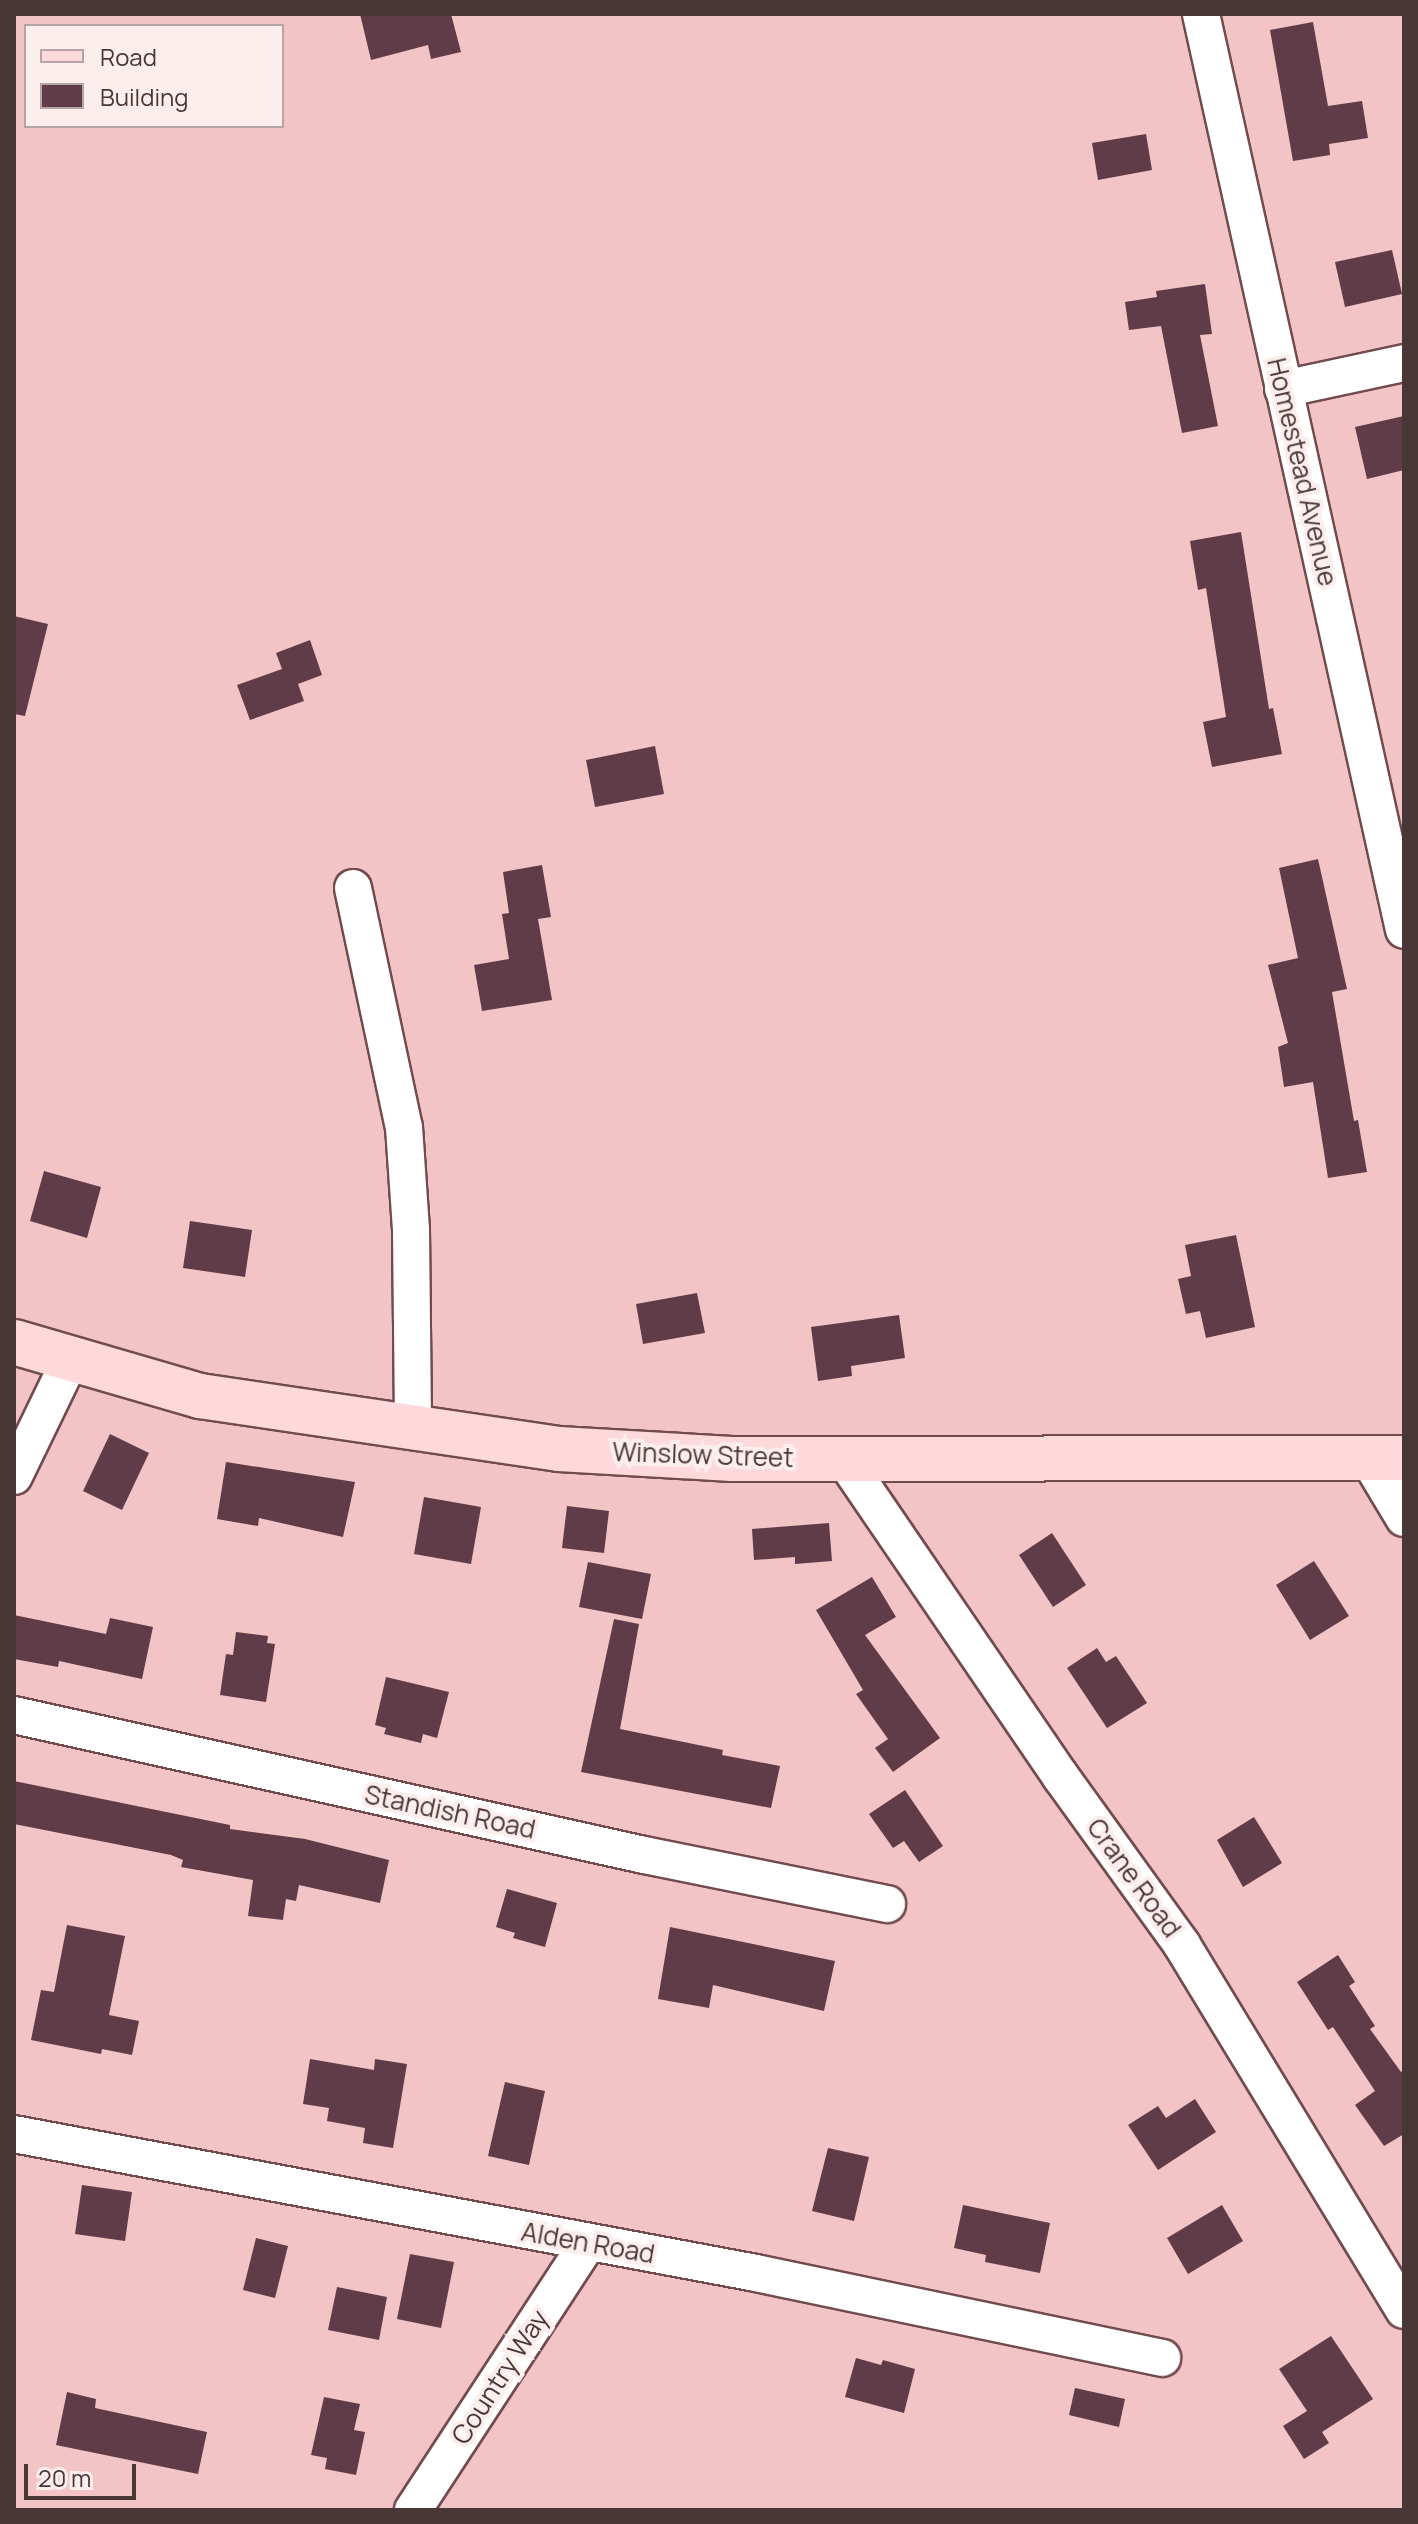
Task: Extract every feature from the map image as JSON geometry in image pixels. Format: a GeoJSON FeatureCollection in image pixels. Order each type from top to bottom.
{"type":"FeatureCollection","features":[{"type":"Feature","properties":{"kind":"street","name":"Homestead Avenue"},"geometry":{"type":"LineString","coordinates":[[1201,14],[1404,930]]}},
{"type":"Feature","properties":{"kind":"street"},"geometry":{"type":"LineString","coordinates":[[1283,389],[1404,363]]}},
{"type":"Feature","properties":{"kind":"street"},"geometry":{"type":"LineString","coordinates":[[353,888],[404,1127],[411,1230],[413,1429]]}},
{"type":"Feature","properties":{"kind":"street","name":"Winslow Street"},"geometry":{"type":"LineString","coordinates":[[14,1342],[200,1396],[559,1449],[732,1459],[1386,1458]]}},
{"type":"Feature","properties":{"kind":"street"},"geometry":{"type":"LineString","coordinates":[[14,1476],[70,1360]]}},
{"type":"Feature","properties":{"kind":"street"},"geometry":{"type":"LineString","coordinates":[[1386,1458],[1404,1518]]}},
{"type":"Feature","properties":{"kind":"street","name":"Crane Road"},"geometry":{"type":"LineString","coordinates":[[844,1459],[1061,1777],[1182,1945],[1404,2310]]}},
{"type":"Feature","properties":{"kind":"street","name":"Standish Road"},"geometry":{"type":"LineString","coordinates":[[14,1715],[629,1851],[887,1904]]}},
{"type":"Feature","properties":{"kind":"street","name":"Alden Road"},"geometry":{"type":"LineString","coordinates":[[14,2134],[756,2273],[1162,2358]]}},
{"type":"Feature","properties":{"kind":"street","name":"Country Way"},"geometry":{"type":"LineString","coordinates":[[413,2510],[588,2243]]}},
{"type":"Feature","properties":{"kind":"building"},"geometry":{"type":"Polygon","coordinates":[[[360,14],[451,14],[461,52],[431,59],[428,45],[371,60],[360,14]]]}},
{"type":"Feature","properties":{"kind":"building"},"geometry":{"type":"Polygon","coordinates":[[[1313,22],[1328,106],[1362,101],[1368,138],[1329,144],[1330,155],[1293,161],[1270,30],[1313,22]]]}},
{"type":"Feature","properties":{"kind":"building"},"geometry":{"type":"Polygon","coordinates":[[[1146,134],[1152,170],[1098,180],[1092,143],[1146,134]]]}},
{"type":"Feature","properties":{"kind":"building"},"geometry":{"type":"Polygon","coordinates":[[[1392,250],[1402,294],[1345,307],[1335,262],[1392,250]]]}},
{"type":"Feature","properties":{"kind":"building"},"geometry":{"type":"Polygon","coordinates":[[[1205,284],[1212,334],[1200,335],[1218,426],[1182,433],[1161,326],[1129,330],[1125,302],[1157,297],[1156,291],[1205,284]]]}},
{"type":"Feature","properties":{"kind":"building"},"geometry":{"type":"Polygon","coordinates":[[[1404,416],[1404,470],[1367,479],[1355,427],[1404,416]]]}},
{"type":"Feature","properties":{"kind":"building"},"geometry":{"type":"Polygon","coordinates":[[[1241,532],[1269,709],[1273,708],[1282,754],[1212,767],[1203,722],[1226,717],[1206,588],[1198,590],[1190,541],[1241,532]]]}},
{"type":"Feature","properties":{"kind":"building"},"geometry":{"type":"Polygon","coordinates":[[[14,616],[48,624],[25,716],[14,714],[14,616]]]}},
{"type":"Feature","properties":{"kind":"building"},"geometry":{"type":"Polygon","coordinates":[[[310,640],[322,675],[298,684],[304,701],[250,720],[237,685],[282,669],[276,653],[310,640]]]}},
{"type":"Feature","properties":{"kind":"building"},"geometry":{"type":"Polygon","coordinates":[[[655,746],[664,794],[595,807],[586,760],[655,746]]]}},
{"type":"Feature","properties":{"kind":"building"},"geometry":{"type":"Polygon","coordinates":[[[1318,859],[1347,989],[1332,992],[1354,1121],[1358,1120],[1367,1172],[1328,1178],[1313,1082],[1284,1087],[1278,1047],[1288,1043],[1268,965],[1298,958],[1279,868],[1318,859]]]}},
{"type":"Feature","properties":{"kind":"building"},"geometry":{"type":"Polygon","coordinates":[[[542,865],[551,917],[538,919],[552,1000],[482,1011],[474,965],[509,959],[502,914],[509,913],[503,872],[542,865]]]}},
{"type":"Feature","properties":{"kind":"building"},"geometry":{"type":"Polygon","coordinates":[[[44,1171],[101,1187],[87,1238],[30,1221],[44,1171]]]}},
{"type":"Feature","properties":{"kind":"building"},"geometry":{"type":"Polygon","coordinates":[[[190,1221],[252,1230],[245,1277],[183,1268],[190,1221]]]}},
{"type":"Feature","properties":{"kind":"building"},"geometry":{"type":"Polygon","coordinates":[[[1236,1235],[1255,1327],[1206,1338],[1200,1311],[1186,1314],[1178,1279],[1191,1276],[1185,1245],[1236,1235]]]}},
{"type":"Feature","properties":{"kind":"building"},"geometry":{"type":"Polygon","coordinates":[[[697,1293],[705,1333],[643,1344],[636,1304],[697,1293]]]}},
{"type":"Feature","properties":{"kind":"building"},"geometry":{"type":"Polygon","coordinates":[[[899,1315],[905,1358],[851,1366],[852,1376],[818,1381],[811,1327],[899,1315]]]}},
{"type":"Feature","properties":{"kind":"building"},"geometry":{"type":"Polygon","coordinates":[[[110,1434],[149,1453],[122,1510],[83,1491],[110,1434]]]}},
{"type":"Feature","properties":{"kind":"building"},"geometry":{"type":"Polygon","coordinates":[[[226,1462],[355,1482],[343,1537],[259,1518],[258,1526],[217,1519],[226,1462]]]}},
{"type":"Feature","properties":{"kind":"building"},"geometry":{"type":"Polygon","coordinates":[[[424,1497],[481,1507],[471,1564],[414,1554],[424,1497]]]}},
{"type":"Feature","properties":{"kind":"building"},"geometry":{"type":"Polygon","coordinates":[[[567,1506],[609,1511],[604,1553],[562,1548],[567,1506]]]}},
{"type":"Feature","properties":{"kind":"building"},"geometry":{"type":"Polygon","coordinates":[[[829,1523],[832,1561],[795,1564],[795,1557],[754,1560],[752,1529],[829,1523]]]}},
{"type":"Feature","properties":{"kind":"building"},"geometry":{"type":"Polygon","coordinates":[[[1052,1533],[1086,1585],[1053,1607],[1019,1555],[1052,1533]]]}},
{"type":"Feature","properties":{"kind":"building"},"geometry":{"type":"Polygon","coordinates":[[[1314,1561],[1349,1616],[1310,1640],[1276,1585],[1314,1561]]]}},
{"type":"Feature","properties":{"kind":"building"},"geometry":{"type":"Polygon","coordinates":[[[588,1562],[651,1574],[642,1619],[579,1607],[588,1562]]]}},
{"type":"Feature","properties":{"kind":"building"},"geometry":{"type":"Polygon","coordinates":[[[872,1577],[896,1617],[865,1635],[940,1738],[893,1772],[875,1748],[888,1739],[856,1694],[863,1690],[816,1610],[872,1577]]]}},
{"type":"Feature","properties":{"kind":"building"},"geometry":{"type":"Polygon","coordinates":[[[14,1615],[106,1634],[110,1618],[153,1627],[142,1679],[59,1661],[58,1667],[14,1659],[14,1615]]]}},
{"type":"Feature","properties":{"kind":"building"},"geometry":{"type":"Polygon","coordinates":[[[614,1619],[639,1624],[620,1729],[723,1750],[722,1755],[780,1766],[771,1808],[581,1772],[614,1619]]]}},
{"type":"Feature","properties":{"kind":"building"},"geometry":{"type":"Polygon","coordinates":[[[236,1632],[268,1636],[267,1643],[275,1644],[266,1702],[220,1695],[226,1654],[233,1655],[236,1632]]]}},
{"type":"Feature","properties":{"kind":"building"},"geometry":{"type":"Polygon","coordinates":[[[1097,1648],[1106,1662],[1116,1656],[1147,1703],[1107,1728],[1067,1668],[1097,1648]]]}},
{"type":"Feature","properties":{"kind":"building"},"geometry":{"type":"Polygon","coordinates":[[[386,1677],[449,1692],[437,1738],[423,1734],[421,1743],[384,1734],[386,1728],[375,1725],[386,1677]]]}},
{"type":"Feature","properties":{"kind":"building"},"geometry":{"type":"Polygon","coordinates":[[[14,1781],[230,1825],[230,1829],[305,1839],[389,1860],[380,1903],[299,1885],[296,1901],[286,1899],[283,1920],[248,1916],[253,1880],[181,1867],[183,1860],[171,1855],[14,1824],[14,1781]]]}},
{"type":"Feature","properties":{"kind":"building"},"geometry":{"type":"Polygon","coordinates":[[[905,1790],[943,1846],[919,1862],[904,1841],[893,1848],[869,1814],[905,1790]]]}},
{"type":"Feature","properties":{"kind":"building"},"geometry":{"type":"Polygon","coordinates":[[[1254,1817],[1282,1863],[1243,1887],[1217,1840],[1254,1817]]]}},
{"type":"Feature","properties":{"kind":"building"},"geometry":{"type":"Polygon","coordinates":[[[507,1889],[557,1903],[545,1947],[513,1938],[515,1933],[496,1927],[507,1889]]]}},
{"type":"Feature","properties":{"kind":"building"},"geometry":{"type":"Polygon","coordinates":[[[67,1925],[125,1936],[109,2015],[139,2021],[132,2055],[102,2049],[101,2054],[31,2040],[41,1990],[54,1992],[67,1925]]]}},
{"type":"Feature","properties":{"kind":"building"},"geometry":{"type":"Polygon","coordinates":[[[670,1927],[835,1961],[824,2011],[713,1985],[709,2008],[658,1999],[670,1927]]]}},
{"type":"Feature","properties":{"kind":"building"},"geometry":{"type":"Polygon","coordinates":[[[1338,1955],[1355,1982],[1349,1986],[1375,2026],[1370,2029],[1401,2072],[1404,2070],[1404,2134],[1384,2146],[1355,2105],[1375,2091],[1333,2027],[1328,2030],[1297,1982],[1338,1955]]]}},
{"type":"Feature","properties":{"kind":"building"},"geometry":{"type":"Polygon","coordinates":[[[310,2059],[374,2070],[375,2059],[407,2064],[393,2148],[363,2143],[365,2128],[327,2121],[329,2108],[303,2104],[310,2059]]]}},
{"type":"Feature","properties":{"kind":"building"},"geometry":{"type":"Polygon","coordinates":[[[505,2082],[545,2091],[529,2165],[488,2156],[505,2082]]]}},
{"type":"Feature","properties":{"kind":"building"},"geometry":{"type":"Polygon","coordinates":[[[1195,2099],[1216,2132],[1158,2170],[1128,2125],[1158,2106],[1166,2118],[1195,2099]]]}},
{"type":"Feature","properties":{"kind":"building"},"geometry":{"type":"Polygon","coordinates":[[[828,2148],[869,2157],[854,2221],[812,2211],[828,2148]]]}},
{"type":"Feature","properties":{"kind":"building"},"geometry":{"type":"Polygon","coordinates":[[[82,2185],[132,2192],[125,2241],[75,2234],[82,2185]]]}},
{"type":"Feature","properties":{"kind":"building"},"geometry":{"type":"Polygon","coordinates":[[[963,2205],[1050,2223],[1040,2273],[985,2262],[986,2255],[954,2248],[963,2205]]]}},
{"type":"Feature","properties":{"kind":"building"},"geometry":{"type":"Polygon","coordinates":[[[1222,2205],[1243,2241],[1188,2274],[1167,2238],[1222,2205]]]}},
{"type":"Feature","properties":{"kind":"building"},"geometry":{"type":"Polygon","coordinates":[[[256,2238],[288,2246],[275,2298],[243,2290],[256,2238]]]}},
{"type":"Feature","properties":{"kind":"building"},"geometry":{"type":"Polygon","coordinates":[[[410,2254],[454,2262],[441,2328],[397,2319],[410,2254]]]}},
{"type":"Feature","properties":{"kind":"building"},"geometry":{"type":"Polygon","coordinates":[[[337,2287],[387,2297],[379,2340],[328,2330],[337,2287]]]}},
{"type":"Feature","properties":{"kind":"building"},"geometry":{"type":"Polygon","coordinates":[[[1331,2336],[1373,2399],[1322,2432],[1329,2443],[1304,2459],[1283,2426],[1307,2411],[1279,2369],[1331,2336]]]}},
{"type":"Feature","properties":{"kind":"building"},"geometry":{"type":"Polygon","coordinates":[[[856,2358],[881,2365],[883,2360],[915,2369],[904,2413],[845,2397],[856,2358]]]}},
{"type":"Feature","properties":{"kind":"building"},"geometry":{"type":"Polygon","coordinates":[[[1075,2388],[1125,2399],[1119,2427],[1069,2415],[1075,2388]]]}},
{"type":"Feature","properties":{"kind":"building"},"geometry":{"type":"Polygon","coordinates":[[[67,2392],[96,2399],[95,2408],[207,2432],[198,2474],[56,2445],[67,2392]]]}},
{"type":"Feature","properties":{"kind":"building"},"geometry":{"type":"Polygon","coordinates":[[[324,2397],[360,2404],[354,2430],[365,2432],[356,2475],[325,2469],[327,2458],[311,2455],[324,2397]]]}}]}
